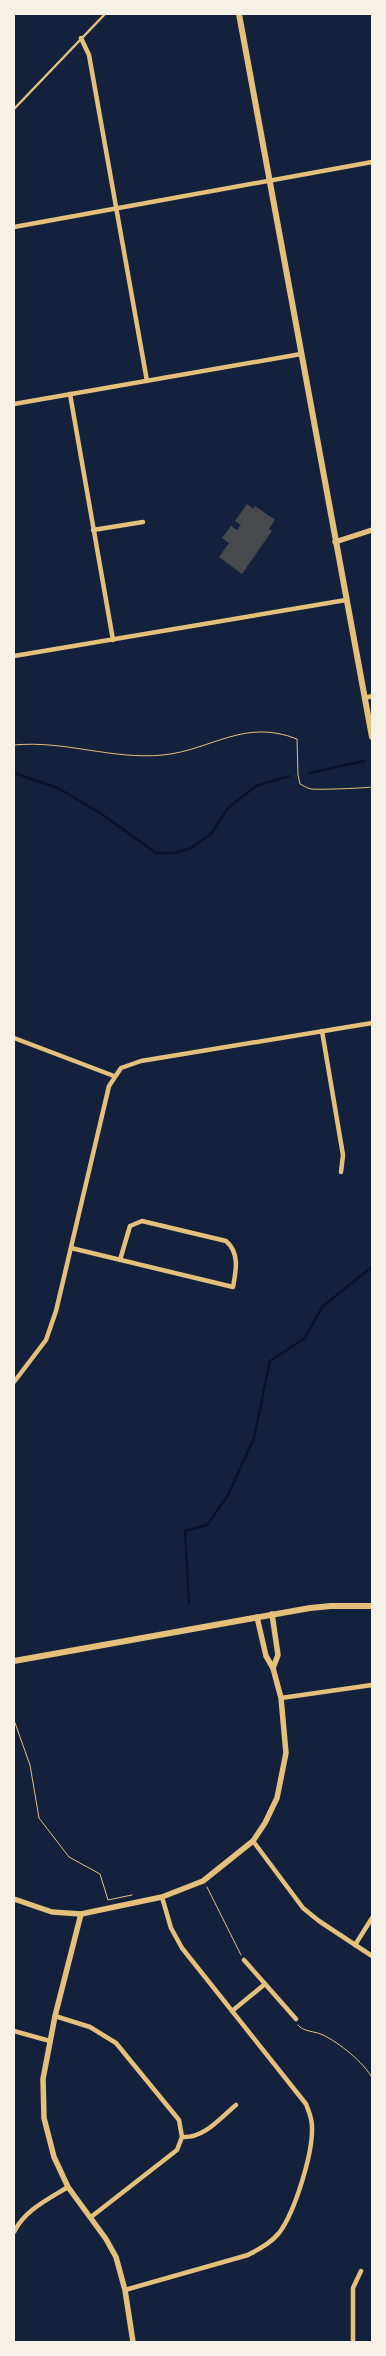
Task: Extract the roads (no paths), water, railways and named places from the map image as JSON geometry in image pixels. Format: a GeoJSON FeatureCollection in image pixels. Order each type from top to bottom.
{"type":"FeatureCollection","features":[{"type":"Feature","properties":{"kind":"main road"},"geometry":{"type":"LineString","coordinates":[[239,14],[372,737]]}},
{"type":"Feature","properties":{"kind":"main road"},"geometry":{"type":"LineString","coordinates":[[14,1661],[272,1614],[331,1606],[372,1606]]}},
{"type":"Feature","properties":{"kind":"street"},"geometry":{"type":"LineString","coordinates":[[81,38],[89,55],[147,381]]}},
{"type":"Feature","properties":{"kind":"street"},"geometry":{"type":"LineString","coordinates":[[14,227],[372,162]]}},
{"type":"Feature","properties":{"kind":"street"},"geometry":{"type":"LineString","coordinates":[[14,404],[301,354]]}},
{"type":"Feature","properties":{"kind":"street"},"geometry":{"type":"LineString","coordinates":[[70,394],[113,640]]}},
{"type":"Feature","properties":{"kind":"street"},"geometry":{"type":"LineString","coordinates":[[93,530],[143,522]]}},
{"type":"Feature","properties":{"kind":"street"},"geometry":{"type":"LineString","coordinates":[[335,542],[372,530]]}},
{"type":"Feature","properties":{"kind":"street"},"geometry":{"type":"LineString","coordinates":[[14,656],[346,600]]}},
{"type":"Feature","properties":{"kind":"street"},"geometry":{"type":"LineString","coordinates":[[365,698],[372,696]]}},
{"type":"Feature","properties":{"kind":"street"},"geometry":{"type":"LineString","coordinates":[[14,1382],[46,1340],[56,1311],[109,1086],[121,1068],[141,1061],[372,1023]]}},
{"type":"Feature","properties":{"kind":"street"},"geometry":{"type":"LineString","coordinates":[[322,1031],[343,1155],[341,1172]]}},
{"type":"Feature","properties":{"kind":"street"},"geometry":{"type":"LineString","coordinates":[[14,1038],[114,1076]]}},
{"type":"Feature","properties":{"kind":"street"},"geometry":{"type":"LineString","coordinates":[[71,1248],[120,1260],[233,1287],[237,1268],[231,1246],[226,1241],[142,1221],[130,1226],[120,1260]]}},
{"type":"Feature","properties":{"kind":"street"},"geometry":{"type":"LineString","coordinates":[[272,1614],[278,1655],[273,1668]]}},
{"type":"Feature","properties":{"kind":"street"},"geometry":{"type":"LineString","coordinates":[[14,1899],[52,1912],[81,1914],[162,1897],[203,1881],[253,1841],[265,1824],[277,1798],[286,1753],[281,1698],[273,1668],[266,1656],[258,1617]]}},
{"type":"Feature","properties":{"kind":"street"},"geometry":{"type":"LineString","coordinates":[[281,1698],[372,1685]]}},
{"type":"Feature","properties":{"kind":"street"},"geometry":{"type":"LineString","coordinates":[[253,1841],[303,1908],[319,1921],[372,1956]]}},
{"type":"Feature","properties":{"kind":"street"},"geometry":{"type":"LineString","coordinates":[[125,2290],[248,2255],[265,2246],[278,2233],[292,2211],[308,2157],[313,2128],[306,2104],[182,1948],[171,1928],[162,1897]]}},
{"type":"Feature","properties":{"kind":"street"},"geometry":{"type":"LineString","coordinates":[[81,1914],[55,2016],[43,2079],[44,2118],[54,2157],[68,2187],[116,2257],[125,2290],[133,2342]]}},
{"type":"Feature","properties":{"kind":"street"},"geometry":{"type":"LineString","coordinates":[[355,1945],[372,1918]]}},
{"type":"Feature","properties":{"kind":"street"},"geometry":{"type":"LineString","coordinates":[[244,1960],[296,2019]]}},
{"type":"Feature","properties":{"kind":"street"},"geometry":{"type":"LineString","coordinates":[[232,2011],[265,1984]]}},
{"type":"Feature","properties":{"kind":"street"},"geometry":{"type":"LineString","coordinates":[[55,2016],[90,2027],[116,2043],[179,2120],[182,2136],[177,2150],[90,2217]]}},
{"type":"Feature","properties":{"kind":"street"},"geometry":{"type":"LineString","coordinates":[[14,2031],[50,2041]]}},
{"type":"Feature","properties":{"kind":"street"},"geometry":{"type":"LineString","coordinates":[[182,2136],[191,2137],[198,2134],[236,2105]]}},
{"type":"Feature","properties":{"kind":"street"},"geometry":{"type":"LineString","coordinates":[[14,2232],[32,2209],[68,2187]]}},
{"type":"Feature","properties":{"kind":"street"},"geometry":{"type":"LineString","coordinates":[[353,2342],[353,2288],[361,2271]]}},
{"type":"Feature","properties":{"kind":"lane"},"geometry":{"type":"LineString","coordinates":[[14,109],[106,14]]}},
{"type":"Feature","properties":{"kind":"waterway"},"geometry":{"type":"LineString","coordinates":[[309,773],[364,761]]}},
{"type":"Feature","properties":{"kind":"waterway"},"geometry":{"type":"LineString","coordinates":[[14,773],[58,788],[103,815],[156,853],[175,853],[191,848],[211,834],[228,808],[256,786],[289,776]]}},
{"type":"Feature","properties":{"kind":"waterway"},"geometry":{"type":"LineString","coordinates":[[189,1603],[185,1531],[207,1525],[228,1495],[254,1438],[270,1361],[305,1338],[322,1307],[372,1267]]}}]}
